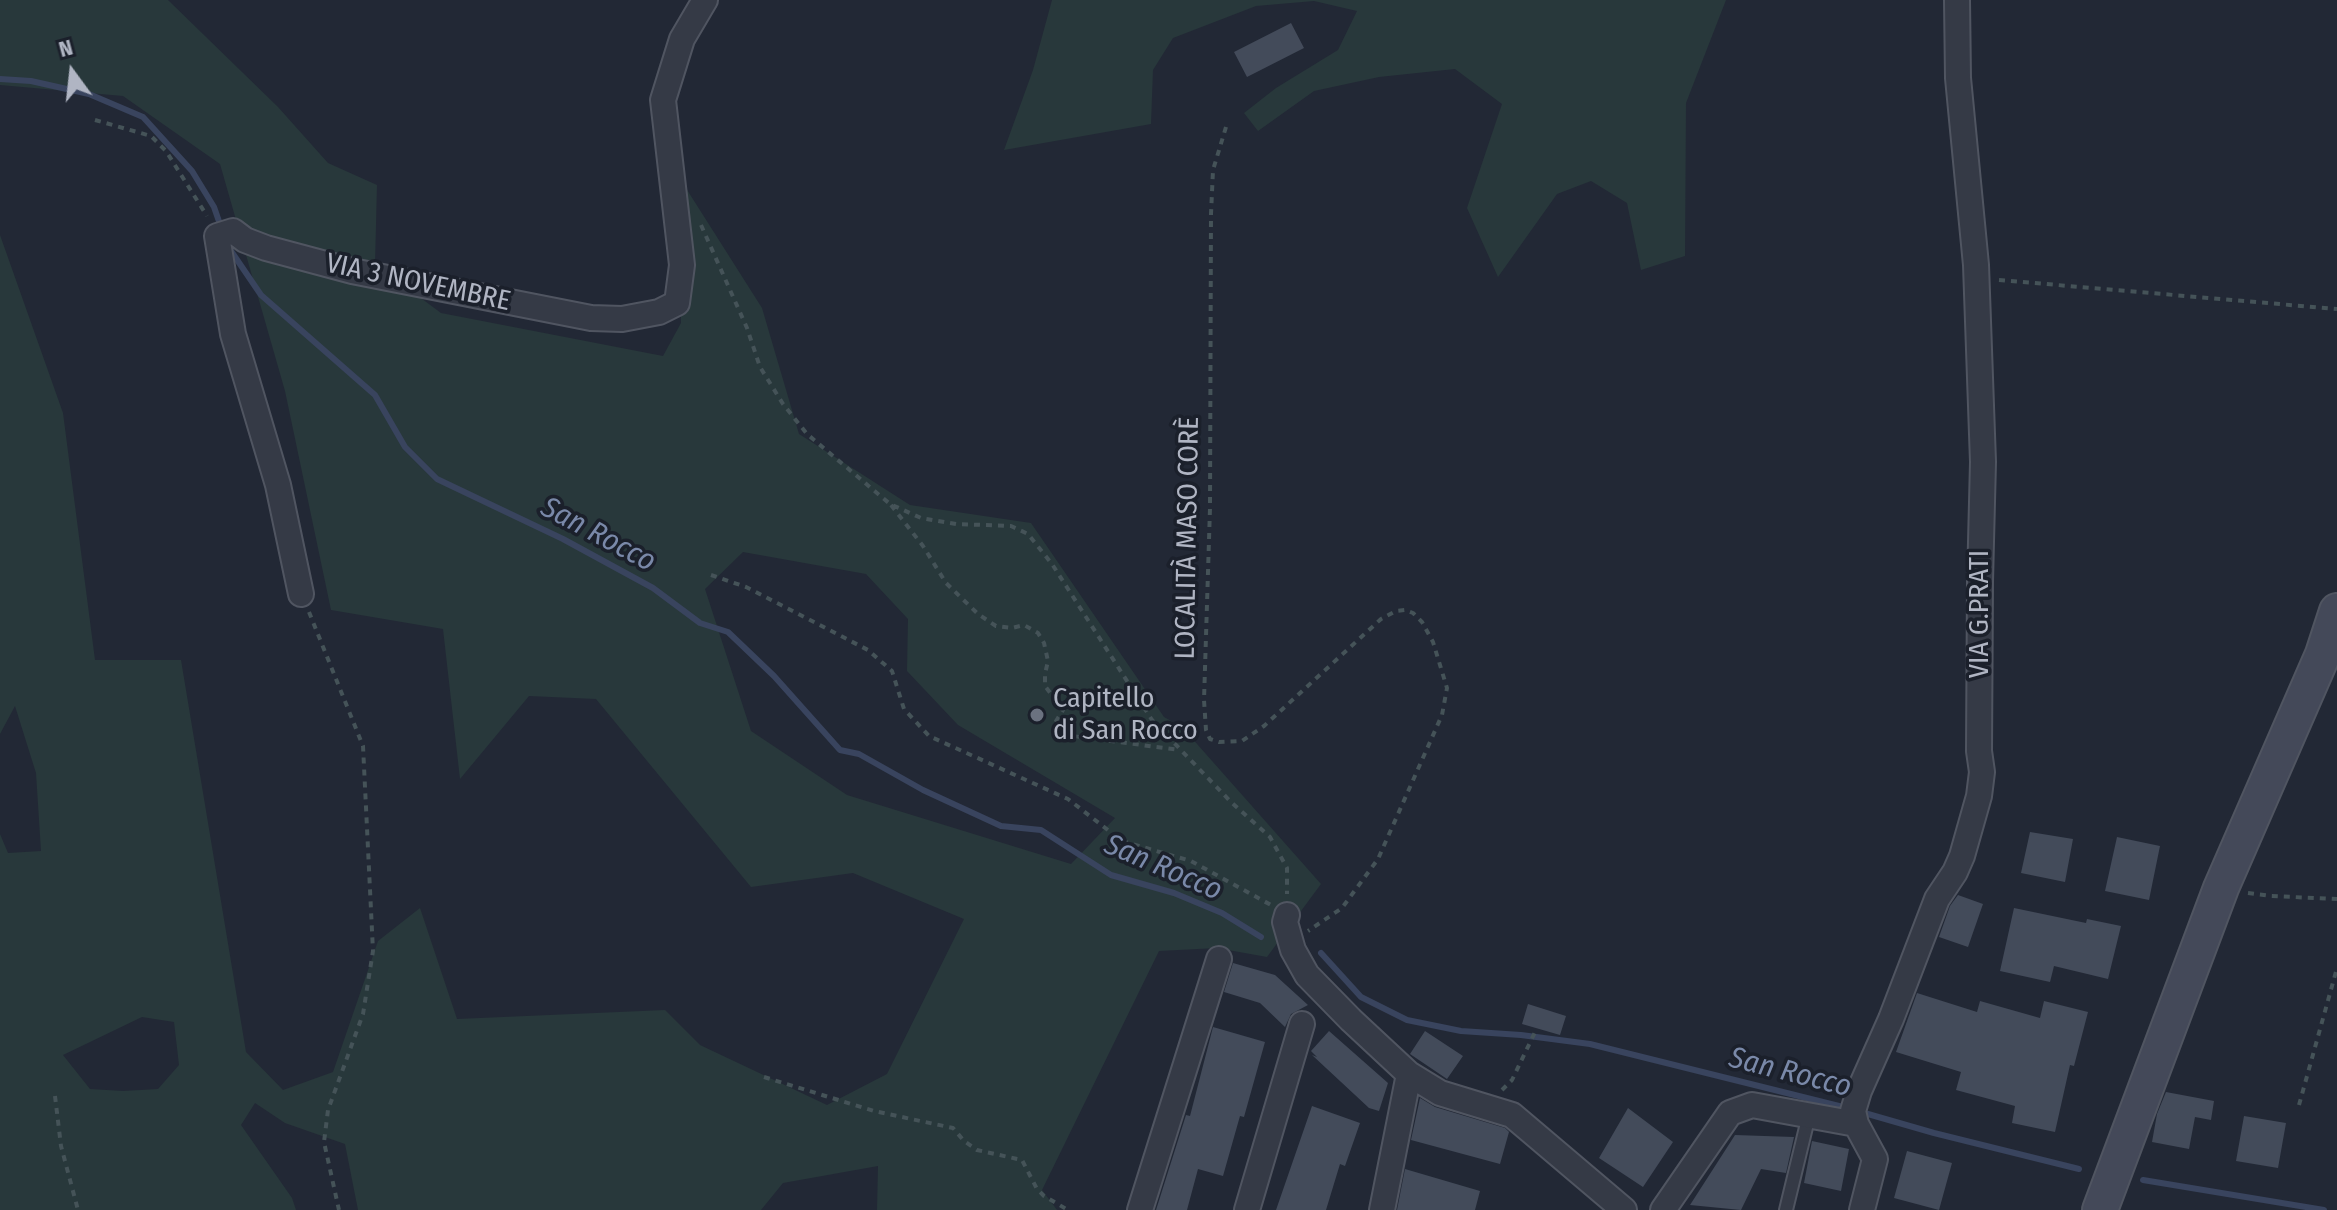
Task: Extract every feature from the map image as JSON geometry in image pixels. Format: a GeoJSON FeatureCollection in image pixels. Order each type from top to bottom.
{"type":"FeatureCollection","features":[{"type":"Feature","properties":{"kind":"main road"},"geometry":{"type":"LineString","coordinates":[[2100,1210],[2221,888],[2323,654],[2337,611]]}},
{"type":"Feature","properties":{"kind":"street","name":"VIA 3 NOVEMBRE"},"geometry":{"type":"LineString","coordinates":[[224,234],[352,271],[591,318],[622,319],[659,312],[677,303],[682,265],[663,100],[682,39],[705,0]]}},
{"type":"Feature","properties":{"kind":"street","name":"VIA G.PRATI"},"geometry":{"type":"LineString","coordinates":[[1856,1109],[1937,899],[1962,856],[1979,796],[1982,772],[1979,751],[1983,462],[1976,278],[1958,78],[1957,0]]}},
{"type":"Feature","properties":{"kind":"street"},"geometry":{"type":"LineString","coordinates":[[224,234],[233,334],[278,485],[301,594]]}},
{"type":"Feature","properties":{"kind":"street"},"geometry":{"type":"LineString","coordinates":[[1287,915],[1285,922],[1291,943],[1307,975],[1409,1074],[1440,1093],[1512,1115],[1624,1210]]}},
{"type":"Feature","properties":{"kind":"street"},"geometry":{"type":"LineString","coordinates":[[1140,1210],[1219,959]]}},
{"type":"Feature","properties":{"kind":"street"},"geometry":{"type":"LineString","coordinates":[[1247,1210],[1302,1024]]}},
{"type":"Feature","properties":{"kind":"street"},"geometry":{"type":"LineString","coordinates":[[1382,1210],[1409,1074]]}},
{"type":"Feature","properties":{"kind":"street"},"geometry":{"type":"LineString","coordinates":[[1663,1210],[1730,1113],[1752,1105],[1809,1115],[1856,1109],[1875,1159],[1862,1210]]}},
{"type":"Feature","properties":{"kind":"lane"},"geometry":{"type":"LineString","coordinates":[[1786,1210],[1809,1115]]}},
{"type":"Feature","properties":{"kind":"path"},"geometry":{"type":"LineString","coordinates":[[95,120],[151,136],[224,234]]}},
{"type":"Feature","properties":{"kind":"path","name":"LOCALITÀ MASO CORÈ"},"geometry":{"type":"LineString","coordinates":[[1226,127],[1213,170],[1211,214],[1206,730],[1210,739],[1219,742],[1242,741],[1264,726],[1381,619],[1396,611],[1413,613],[1422,622],[1438,655],[1447,688],[1442,715],[1378,859],[1342,908],[1291,943]]}},
{"type":"Feature","properties":{"kind":"path"},"geometry":{"type":"LineString","coordinates":[[699,218],[719,270],[747,328],[760,367],[783,404],[807,434],[890,504],[923,546],[946,583],[978,614],[996,626],[1012,628],[1024,625],[1038,633],[1048,661],[1045,686],[1063,710],[1053,726],[1057,734],[1181,750]]}},
{"type":"Feature","properties":{"kind":"path"},"geometry":{"type":"LineString","coordinates":[[1976,278],[2337,309]]}},
{"type":"Feature","properties":{"kind":"path"},"geometry":{"type":"LineString","coordinates":[[890,504],[921,518],[956,524],[1011,526],[1028,534],[1052,564],[1152,720],[1231,802],[1270,837],[1287,868],[1287,915]]}},
{"type":"Feature","properties":{"kind":"path"},"geometry":{"type":"LineString","coordinates":[[711,575],[746,587],[868,650],[892,671],[904,709],[929,736],[1068,799],[1122,841],[1191,861],[1287,915]]}},
{"type":"Feature","properties":{"kind":"path"},"geometry":{"type":"LineString","coordinates":[[301,594],[363,746],[373,951],[363,1014],[328,1110],[324,1142],[339,1210]]}},
{"type":"Feature","properties":{"kind":"path"},"geometry":{"type":"LineString","coordinates":[[2221,888],[2271,896],[2337,899]]}},
{"type":"Feature","properties":{"kind":"path"},"geometry":{"type":"LineString","coordinates":[[2299,1105],[2337,968]]}},
{"type":"Feature","properties":{"kind":"path"},"geometry":{"type":"LineString","coordinates":[[1486,1106],[1512,1080],[1537,1028]]}},
{"type":"Feature","properties":{"kind":"path"},"geometry":{"type":"LineString","coordinates":[[764,1077],[874,1111],[953,1128],[977,1150],[1022,1160],[1037,1189],[1068,1210]]}},
{"type":"Feature","properties":{"kind":"path"},"geometry":{"type":"LineString","coordinates":[[55,1096],[61,1146],[78,1210]]}},
{"type":"Feature","properties":{"kind":"shaded area"},"geometry":{"type":"Polygon","coordinates":[[[0,0],[168,0],[278,107],[328,163],[377,185],[375,264],[441,313],[663,356],[681,323],[677,174],[762,308],[799,434],[910,505],[1031,523],[1164,717],[1182,727],[1321,884],[1267,957],[1217,948],[1159,951],[1042,1190],[1057,1210],[877,1210],[878,1166],[783,1183],[761,1210],[358,1210],[345,1144],[285,1123],[255,1103],[241,1125],[292,1198],[296,1210],[0,1210],[0,834],[8,853],[41,851],[36,773],[15,706],[0,734],[0,235],[63,413],[95,660],[181,660],[246,1052],[283,1090],[333,1072],[378,941],[420,908],[457,1019],[665,1010],[700,1045],[827,1105],[887,1074],[964,919],[853,873],[751,887],[596,699],[529,696],[460,779],[443,629],[331,610],[285,391],[220,164],[123,96],[0,85],[0,0]],[[743,552],[705,589],[751,731],[847,795],[1071,864],[1115,818],[958,725],[907,671],[908,619],[866,574],[743,552]],[[142,1017],[63,1055],[90,1089],[158,1089],[179,1065],[174,1022],[142,1017]]]}},
{"type":"Feature","properties":{"kind":"shaded area"},"geometry":{"type":"Polygon","coordinates":[[[1052,0],[1726,0],[1686,103],[1685,256],[1641,270],[1627,203],[1591,181],[1557,194],[1498,277],[1467,208],[1502,104],[1455,69],[1379,77],[1314,91],[1258,131],[1244,113],[1276,88],[1338,50],[1357,11],[1314,1],[1256,6],[1173,38],[1153,70],[1151,124],[1004,150],[1033,70],[1052,0]]]}},
{"type":"Feature","properties":{"kind":"building"},"geometry":{"type":"Polygon","coordinates":[[[1291,23],[1304,48],[1247,77],[1234,52],[1291,23]]]}},
{"type":"Feature","properties":{"kind":"building"},"geometry":{"type":"Polygon","coordinates":[[[2030,832],[2073,839],[2065,882],[2021,873],[2030,832]]]}},
{"type":"Feature","properties":{"kind":"building"},"geometry":{"type":"Polygon","coordinates":[[[2117,837],[2160,846],[2149,900],[2105,891],[2117,837]]]}},
{"type":"Feature","properties":{"kind":"building"},"geometry":{"type":"Polygon","coordinates":[[[1958,895],[1983,904],[1968,947],[1939,937],[1950,906],[1958,895]]]}},
{"type":"Feature","properties":{"kind":"building"},"geometry":{"type":"Polygon","coordinates":[[[2014,908],[2086,923],[2087,919],[2121,926],[2108,979],[2054,966],[2050,982],[2000,971],[2014,908]]]}},
{"type":"Feature","properties":{"kind":"building"},"geometry":{"type":"Polygon","coordinates":[[[1233,963],[1275,975],[1308,1005],[1291,1014],[1285,1027],[1260,1003],[1224,992],[1233,963]]]}},
{"type":"Feature","properties":{"kind":"building"},"geometry":{"type":"Polygon","coordinates":[[[1917,993],[1977,1012],[1980,1001],[2040,1018],[2044,1001],[2088,1012],[2074,1066],[2070,1065],[2055,1132],[2012,1123],[2015,1106],[1956,1090],[1961,1072],[1896,1052],[1917,993]]]}},
{"type":"Feature","properties":{"kind":"building"},"geometry":{"type":"Polygon","coordinates":[[[1528,1004],[1566,1016],[1560,1035],[1522,1024],[1528,1004]]]}},
{"type":"Feature","properties":{"kind":"building"},"geometry":{"type":"Polygon","coordinates":[[[1213,1027],[1265,1042],[1244,1117],[1240,1116],[1223,1176],[1198,1169],[1187,1210],[1156,1210],[1186,1115],[1190,1116],[1213,1027]]]}},
{"type":"Feature","properties":{"kind":"building"},"geometry":{"type":"Polygon","coordinates":[[[1329,1031],[1388,1083],[1379,1111],[1369,1108],[1312,1055],[1317,1057],[1311,1051],[1329,1031]]]}},
{"type":"Feature","properties":{"kind":"building"},"geometry":{"type":"Polygon","coordinates":[[[1425,1031],[1463,1056],[1447,1079],[1410,1054],[1425,1031]]]}},
{"type":"Feature","properties":{"kind":"building"},"geometry":{"type":"Polygon","coordinates":[[[2166,1092],[2214,1101],[2211,1120],[2195,1117],[2189,1149],[2152,1142],[2157,1114],[2166,1092]]]}},
{"type":"Feature","properties":{"kind":"building"},"geometry":{"type":"Polygon","coordinates":[[[1420,1098],[1435,1107],[1505,1128],[1509,1132],[1500,1164],[1411,1140],[1420,1098]]]}},
{"type":"Feature","properties":{"kind":"building"},"geometry":{"type":"Polygon","coordinates":[[[1312,1106],[1360,1123],[1345,1166],[1340,1164],[1326,1210],[1276,1210],[1312,1106]]]}},
{"type":"Feature","properties":{"kind":"building"},"geometry":{"type":"Polygon","coordinates":[[[1628,1108],[1673,1142],[1643,1187],[1599,1158],[1628,1108]]]}},
{"type":"Feature","properties":{"kind":"building"},"geometry":{"type":"Polygon","coordinates":[[[2244,1116],[2286,1123],[2278,1168],[2236,1161],[2244,1116]]]}},
{"type":"Feature","properties":{"kind":"building"},"geometry":{"type":"Polygon","coordinates":[[[1735,1135],[1794,1137],[1786,1173],[1761,1169],[1741,1210],[1690,1205],[1735,1135]]]}},
{"type":"Feature","properties":{"kind":"building"},"geometry":{"type":"Polygon","coordinates":[[[1812,1141],[1849,1149],[1841,1191],[1804,1183],[1812,1141]]]}},
{"type":"Feature","properties":{"kind":"building"},"geometry":{"type":"Polygon","coordinates":[[[1907,1151],[1952,1163],[1939,1210],[1894,1198],[1907,1151]]]}},
{"type":"Feature","properties":{"kind":"building"},"geometry":{"type":"Polygon","coordinates":[[[1405,1169],[1480,1191],[1475,1210],[1397,1210],[1405,1169]]]}},
{"type":"Feature","properties":{"kind":"waterway","name":"San Rocco"},"geometry":{"type":"LineString","coordinates":[[0,79],[31,81],[89,94],[143,117],[192,171],[214,207],[222,230]]}},
{"type":"Feature","properties":{"kind":"waterway","name":"San Rocco"},"geometry":{"type":"LineString","coordinates":[[229,248],[261,295],[375,395],[405,447],[437,479],[563,539],[653,588],[700,623],[728,632],[774,676],[840,750],[859,754],[923,790],[1001,826],[1041,830],[1111,875],[1174,893],[1222,913],[1261,937]]}},
{"type":"Feature","properties":{"kind":"waterway","name":"San Rocco"},"geometry":{"type":"LineString","coordinates":[[1321,953],[1361,997],[1407,1020],[1461,1031],[1590,1044],[1847,1108]]}},
{"type":"Feature","properties":{"kind":"waterway","name":"San Rocco"},"geometry":{"type":"LineString","coordinates":[[1861,1112],[2079,1169]]}},
{"type":"Feature","properties":{"kind":"waterway"},"geometry":{"type":"LineString","coordinates":[[2143,1180],[2324,1210]]}},
{"type":"Feature","properties":{"kind":"place","name":"Capitello di San Rocco"},"geometry":{"type":"Point","coordinates":[1037,715]}}]}
